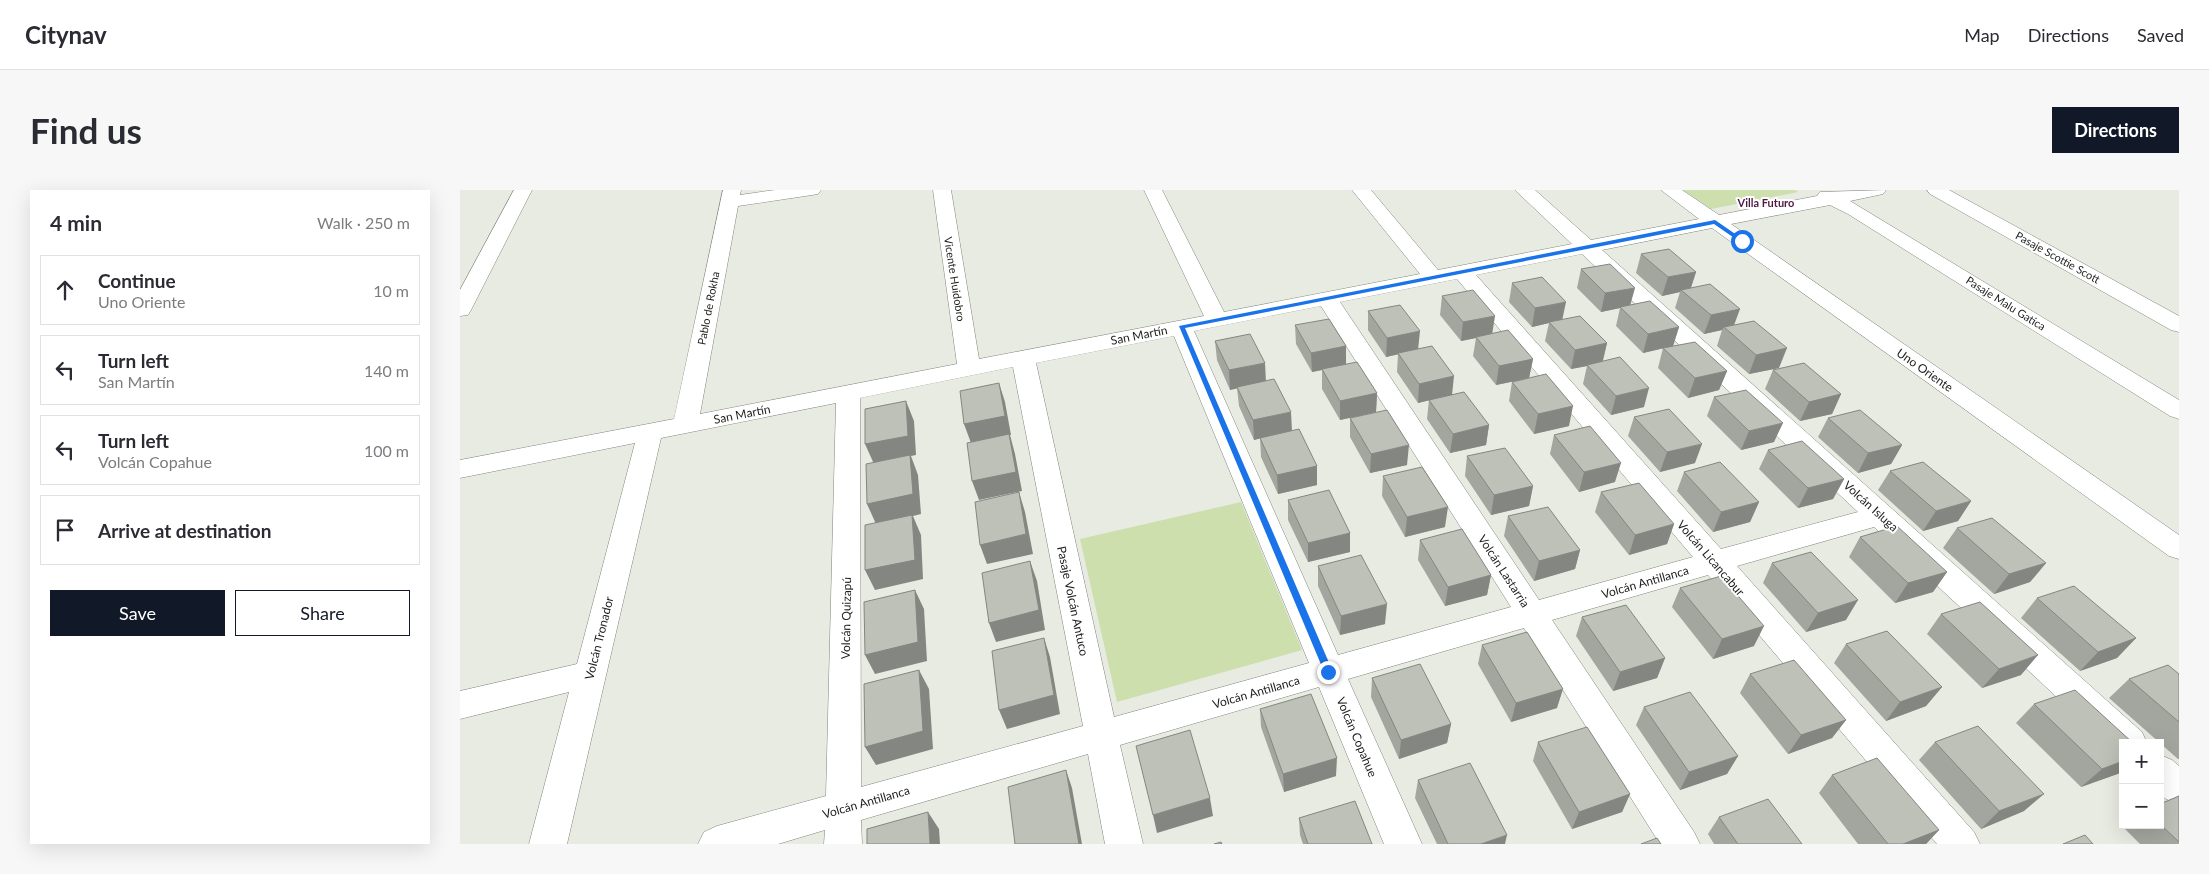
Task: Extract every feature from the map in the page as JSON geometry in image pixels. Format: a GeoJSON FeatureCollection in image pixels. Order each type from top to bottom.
{"type":"FeatureCollection","features":[{"type":"Feature","properties":{"kind":"street"},"geometry":{"type":"LineString","coordinates":[[460,310],[523,190]]}},
{"type":"Feature","properties":{"kind":"street"},"geometry":{"type":"LineString","coordinates":[[731,196],[812,190]]}},
{"type":"Feature","properties":{"kind":"street","name":"Vicente Huidobro"},"geometry":{"type":"LineString","coordinates":[[942,190],[969,369]]}},
{"type":"Feature","properties":{"kind":"street"},"geometry":{"type":"LineString","coordinates":[[1153,190],[1217,320]]}},
{"type":"Feature","properties":{"kind":"street"},"geometry":{"type":"LineString","coordinates":[[1361,190],[1434,278]]}},
{"type":"Feature","properties":{"kind":"street","name":"Volcán Isluga"},"geometry":{"type":"LineString","coordinates":[[1524,190],[2126,739]]}},
{"type":"Feature","properties":{"kind":"street","name":"Uno Oriente"},"geometry":{"type":"LineString","coordinates":[[1670,190],[2179,549]]}},
{"type":"Feature","properties":{"kind":"street","name":"San Martín"},"geometry":{"type":"LineString","coordinates":[[460,469],[1715,222],[1823,194],[1877,190]]}},
{"type":"Feature","properties":{"kind":"street","name":"Pasaje Scottie Scott"},"geometry":{"type":"LineString","coordinates":[[1936,190],[2179,325]]}},
{"type":"Feature","properties":{"kind":"street","name":"Pasaje Malu Gatica"},"geometry":{"type":"LineString","coordinates":[[1823,194],[1855,210],[2179,410]]}},
{"type":"Feature","properties":{"kind":"street","name":"Pablo de Rokha"},"geometry":{"type":"LineString","coordinates":[[685,425],[731,196]]}},
{"type":"Feature","properties":{"kind":"street","name":"Volcán Licancabur"},"geometry":{"type":"LineString","coordinates":[[1462,272],[1961,844]]}},
{"type":"Feature","properties":{"kind":"street","name":"Volcán Lastarria"},"geometry":{"type":"LineString","coordinates":[[1328,298],[1680,844]]}},
{"type":"Feature","properties":{"kind":"street","name":"Volcán Copahue"},"geometry":{"type":"LineString","coordinates":[[1181,327],[1403,844]]}},
{"type":"Feature","properties":{"kind":"street","name":"Pasaje Volcán Antuco"},"geometry":{"type":"LineString","coordinates":[[1022,358],[1124,844]]}},
{"type":"Feature","properties":{"kind":"street","name":"Volcán Quizapú"},"geometry":{"type":"LineString","coordinates":[[843,844],[848,393]]}},
{"type":"Feature","properties":{"kind":"street","name":"Volcán Tronador"},"geometry":{"type":"LineString","coordinates":[[548,844],[650,432]]}},
{"type":"Feature","properties":{"kind":"street","name":"Volcán Antillanca"},"geometry":{"type":"LineString","coordinates":[[717,844],[1881,515]]}},
{"type":"Feature","properties":{"kind":"street"},"geometry":{"type":"LineString","coordinates":[[460,705],[590,674]]}},
{"type":"Feature","properties":{"kind":"street"},"geometry":{"type":"LineString","coordinates":[[2164,775],[2179,788]]}},
{"type":"Feature","properties":{"kind":"green space"},"geometry":{"type":"Polygon","coordinates":[[[1683,190],[1795,190],[1798,192],[1711,209],[1683,190]]]}},
{"type":"Feature","properties":{"kind":"green space"},"geometry":{"type":"Polygon","coordinates":[[[1241,502],[1302,650],[1117,702],[1080,539],[1241,502]]]}},
{"type":"Feature","properties":{"kind":"building"},"geometry":{"type":"Polygon","coordinates":[[[1669,249],[1696,272],[1668,277],[1641,254],[1669,249]]]}},
{"type":"Feature","properties":{"kind":"building"},"geometry":{"type":"Polygon","coordinates":[[[1610,264],[1635,288],[1605,293],[1581,269],[1610,264]]]}},
{"type":"Feature","properties":{"kind":"building"},"geometry":{"type":"Polygon","coordinates":[[[1542,277],[1566,302],[1535,308],[1512,283],[1542,277]]]}},
{"type":"Feature","properties":{"kind":"building"},"geometry":{"type":"Polygon","coordinates":[[[1710,284],[1740,309],[1711,315],[1681,290],[1710,284]]]}},
{"type":"Feature","properties":{"kind":"building"},"geometry":{"type":"Polygon","coordinates":[[[1473,290],[1495,316],[1463,322],[1442,296],[1473,290]]]}},
{"type":"Feature","properties":{"kind":"building"},"geometry":{"type":"Polygon","coordinates":[[[1650,301],[1679,327],[1648,334],[1620,307],[1650,301]]]}},
{"type":"Feature","properties":{"kind":"building"},"geometry":{"type":"Polygon","coordinates":[[[1400,305],[1420,331],[1387,338],[1368,311],[1400,305]]]}},
{"type":"Feature","properties":{"kind":"building"},"geometry":{"type":"Polygon","coordinates":[[[1580,316],[1607,343],[1575,350],[1549,322],[1580,316]]]}},
{"type":"Feature","properties":{"kind":"building"},"geometry":{"type":"Polygon","coordinates":[[[1329,319],[1346,346],[1311,353],[1295,325],[1329,319]]]}},
{"type":"Feature","properties":{"kind":"building"},"geometry":{"type":"Polygon","coordinates":[[[1754,321],[1787,348],[1756,355],[1724,327],[1754,321]]]}},
{"type":"Feature","properties":{"kind":"building"},"geometry":{"type":"Polygon","coordinates":[[[1508,330],[1533,359],[1499,366],[1476,337],[1508,330]]]}},
{"type":"Feature","properties":{"kind":"building"},"geometry":{"type":"Polygon","coordinates":[[[1250,334],[1265,363],[1229,370],[1215,341],[1250,334]]]}},
{"type":"Feature","properties":{"kind":"building"},"geometry":{"type":"Polygon","coordinates":[[[1695,342],[1727,371],[1695,378],[1663,348],[1695,342]]]}},
{"type":"Feature","properties":{"kind":"building"},"geometry":{"type":"Polygon","coordinates":[[[1432,346],[1454,376],[1419,384],[1398,353],[1432,346]]]}},
{"type":"Feature","properties":{"kind":"building"},"geometry":{"type":"Polygon","coordinates":[[[1620,357],[1649,388],[1616,396],[1587,365],[1620,357]]]}},
{"type":"Feature","properties":{"kind":"building"},"geometry":{"type":"Polygon","coordinates":[[[1357,362],[1377,393],[1340,401],[1322,369],[1357,362]]]}},
{"type":"Feature","properties":{"kind":"building"},"geometry":{"type":"Polygon","coordinates":[[[1804,363],[1841,394],[1809,402],[1773,370],[1804,363]]]}},
{"type":"Feature","properties":{"kind":"building"},"geometry":{"type":"Polygon","coordinates":[[[1546,374],[1573,406],[1538,414],[1512,382],[1546,374]]]}},
{"type":"Feature","properties":{"kind":"building"},"geometry":{"type":"Polygon","coordinates":[[[1274,379],[1291,412],[1253,420],[1237,387],[1274,379]]]}},
{"type":"Feature","properties":{"kind":"building"},"geometry":{"type":"Polygon","coordinates":[[[999,383],[1005,416],[964,424],[960,391],[999,383]]]}},
{"type":"Feature","properties":{"kind":"building"},"geometry":{"type":"Polygon","coordinates":[[[1746,390],[1783,423],[1749,431],[1714,397],[1746,390]]]}},
{"type":"Feature","properties":{"kind":"building"},"geometry":{"type":"Polygon","coordinates":[[[1464,392],[1489,425],[1453,434],[1429,400],[1464,392]]]}},
{"type":"Feature","properties":{"kind":"building"},"geometry":{"type":"Polygon","coordinates":[[[906,401],[908,436],[865,444],[865,409],[906,401]]]}},
{"type":"Feature","properties":{"kind":"building"},"geometry":{"type":"Polygon","coordinates":[[[1669,409],[1702,444],[1667,452],[1634,417],[1669,409]]]}},
{"type":"Feature","properties":{"kind":"building"},"geometry":{"type":"Polygon","coordinates":[[[1387,410],[1409,445],[1371,454],[1350,418],[1387,410]]]}},
{"type":"Feature","properties":{"kind":"building"},"geometry":{"type":"Polygon","coordinates":[[[1860,410],[1902,445],[1868,453],[1828,418],[1860,410]]]}},
{"type":"Feature","properties":{"kind":"building"},"geometry":{"type":"Polygon","coordinates":[[[1590,426],[1621,463],[1584,472],[1554,435],[1590,426]]]}},
{"type":"Feature","properties":{"kind":"building"},"geometry":{"type":"Polygon","coordinates":[[[1299,429],[1317,466],[1277,475],[1260,438],[1299,429]]]}},
{"type":"Feature","properties":{"kind":"building"},"geometry":{"type":"Polygon","coordinates":[[[1009,434],[1016,472],[972,481],[967,443],[1009,434]]]}},
{"type":"Feature","properties":{"kind":"building"},"geometry":{"type":"Polygon","coordinates":[[[1802,441],[1844,479],[1808,488],[1768,450],[1802,441]]]}},
{"type":"Feature","properties":{"kind":"building"},"geometry":{"type":"Polygon","coordinates":[[[1505,448],[1533,486],[1494,495],[1467,456],[1505,448]]]}},
{"type":"Feature","properties":{"kind":"building"},"geometry":{"type":"Polygon","coordinates":[[[910,455],[913,494],[867,504],[866,464],[910,455]]]}},
{"type":"Feature","properties":{"kind":"building"},"geometry":{"type":"Polygon","coordinates":[[[1720,462],[1759,502],[1721,512],[1684,472],[1720,462]]]}},
{"type":"Feature","properties":{"kind":"building"},"geometry":{"type":"Polygon","coordinates":[[[1923,462],[1971,501],[1936,511],[1890,471],[1923,462]]]}},
{"type":"Feature","properties":{"kind":"building"},"geometry":{"type":"Polygon","coordinates":[[[1422,467],[1448,507],[1407,517],[1383,476],[1422,467]]]}},
{"type":"Feature","properties":{"kind":"building"},"geometry":{"type":"Polygon","coordinates":[[[1639,483],[1674,524],[1635,535],[1601,492],[1639,483]]]}},
{"type":"Feature","properties":{"kind":"building"},"geometry":{"type":"Polygon","coordinates":[[[1329,490],[1350,533],[1308,543],[1288,500],[1329,490]]]}},
{"type":"Feature","properties":{"kind":"building"},"geometry":{"type":"Polygon","coordinates":[[[1019,492],[1026,534],[980,545],[975,502],[1019,492]]]}},
{"type":"Feature","properties":{"kind":"building"},"geometry":{"type":"Polygon","coordinates":[[[1548,507],[1580,550],[1539,561],[1508,516],[1548,507]]]}},
{"type":"Feature","properties":{"kind":"building"},"geometry":{"type":"Polygon","coordinates":[[[912,515],[915,560],[865,570],[865,525],[912,515]]]}},
{"type":"Feature","properties":{"kind":"building"},"geometry":{"type":"Polygon","coordinates":[[[1992,518],[2046,563],[2009,574],[1957,528],[1992,518]]]}},
{"type":"Feature","properties":{"kind":"building"},"geometry":{"type":"Polygon","coordinates":[[[1897,526],[1947,572],[1908,583],[1860,537],[1897,526]]]}},
{"type":"Feature","properties":{"kind":"building"},"geometry":{"type":"Polygon","coordinates":[[[1462,529],[1491,575],[1448,587],[1420,540],[1462,529]]]}},
{"type":"Feature","properties":{"kind":"building"},"geometry":{"type":"Polygon","coordinates":[[[1811,552],[1858,600],[1818,613],[1772,563],[1811,552]]]}},
{"type":"Feature","properties":{"kind":"building"},"geometry":{"type":"Polygon","coordinates":[[[1361,555],[1387,604],[1341,616],[1318,566],[1361,555]]]}},
{"type":"Feature","properties":{"kind":"building"},"geometry":{"type":"Polygon","coordinates":[[[1030,561],[1039,610],[989,623],[982,573],[1030,561]]]}},
{"type":"Feature","properties":{"kind":"building"},"geometry":{"type":"Polygon","coordinates":[[[1721,576],[1764,626],[1722,639],[1680,588],[1721,576]]]}},
{"type":"Feature","properties":{"kind":"building"},"geometry":{"type":"Polygon","coordinates":[[[2074,586],[2136,638],[2098,652],[2037,598],[2074,586]]]}},
{"type":"Feature","properties":{"kind":"building"},"geometry":{"type":"Polygon","coordinates":[[[915,590],[918,642],[865,655],[864,602],[915,590]]]}},
{"type":"Feature","properties":{"kind":"building"},"geometry":{"type":"Polygon","coordinates":[[[1980,602],[2038,655],[1999,669],[1941,614],[1980,602]]]}},
{"type":"Feature","properties":{"kind":"building"},"geometry":{"type":"Polygon","coordinates":[[[1626,605],[1665,658],[1620,672],[1582,617],[1626,605]]]}},
{"type":"Feature","properties":{"kind":"building"},"geometry":{"type":"Polygon","coordinates":[[[1887,631],[1942,687],[1900,702],[1846,644],[1887,631]]]}},
{"type":"Feature","properties":{"kind":"building"},"geometry":{"type":"Polygon","coordinates":[[[1527,632],[1563,689],[1516,703],[1482,645],[1527,632]]]}},
{"type":"Feature","properties":{"kind":"building"},"geometry":{"type":"Polygon","coordinates":[[[1044,638],[1054,695],[999,710],[992,651],[1044,638]]]}},
{"type":"Feature","properties":{"kind":"building"},"geometry":{"type":"Polygon","coordinates":[[[1794,660],[1846,720],[1801,735],[1750,674],[1794,660]]]}},
{"type":"Feature","properties":{"kind":"building"},"geometry":{"type":"Polygon","coordinates":[[[1420,664],[1451,724],[1401,740],[1372,678],[1420,664]]]}},
{"type":"Feature","properties":{"kind":"building"},"geometry":{"type":"Polygon","coordinates":[[[2168,665],[2179,674],[2179,722],[2129,679],[2168,665]]]}},
{"type":"Feature","properties":{"kind":"building"},"geometry":{"type":"Polygon","coordinates":[[[919,670],[923,731],[865,747],[864,684],[919,670]]]}},
{"type":"Feature","properties":{"kind":"building"},"geometry":{"type":"Polygon","coordinates":[[[2075,690],[2129,739],[2119,739],[2119,763],[2102,769],[2034,704],[2075,690]]]}},
{"type":"Feature","properties":{"kind":"building"},"geometry":{"type":"Polygon","coordinates":[[[1690,692],[1738,756],[1689,772],[1644,707],[1690,692]]]}},
{"type":"Feature","properties":{"kind":"building"},"geometry":{"type":"Polygon","coordinates":[[[1311,694],[1337,758],[1283,774],[1260,709],[1311,694]]]}},
{"type":"Feature","properties":{"kind":"building"},"geometry":{"type":"Polygon","coordinates":[[[1978,726],[2044,794],[1999,811],[1935,742],[1978,726]]]}},
{"type":"Feature","properties":{"kind":"building"},"geometry":{"type":"Polygon","coordinates":[[[1587,727],[1630,794],[1579,812],[1538,742],[1587,727]]]}},
{"type":"Feature","properties":{"kind":"building"},"geometry":{"type":"Polygon","coordinates":[[[1190,730],[1210,798],[1153,815],[1136,746],[1190,730]]]}},
{"type":"Feature","properties":{"kind":"building"},"geometry":{"type":"Polygon","coordinates":[[[1877,758],[1939,830],[1903,844],[1888,844],[1832,775],[1877,758]]]}},
{"type":"Feature","properties":{"kind":"building"},"geometry":{"type":"Polygon","coordinates":[[[1470,763],[1507,835],[1481,844],[1448,844],[1418,780],[1470,763]]]}},
{"type":"Feature","properties":{"kind":"building"},"geometry":{"type":"Polygon","coordinates":[[[1066,770],[1079,844],[1015,844],[1008,787],[1066,770]]]}},
{"type":"Feature","properties":{"kind":"building"},"geometry":{"type":"Polygon","coordinates":[[[2179,796],[2179,842],[2164,828],[2164,802],[2179,796]]]}},
{"type":"Feature","properties":{"kind":"building"},"geometry":{"type":"Polygon","coordinates":[[[1768,799],[1802,844],[1738,844],[1719,817],[1768,799]]]}},
{"type":"Feature","properties":{"kind":"building"},"geometry":{"type":"Polygon","coordinates":[[[1355,801],[1372,844],[1308,844],[1299,818],[1355,801]]]}},
{"type":"Feature","properties":{"kind":"building"},"geometry":{"type":"Polygon","coordinates":[[[928,812],[930,844],[867,844],[867,829],[928,812]]]}},
{"type":"Feature","properties":{"kind":"building"},"geometry":{"type":"Polygon","coordinates":[[[2085,835],[2093,844],[2063,844],[2085,835]]]}},
{"type":"Feature","properties":{"kind":"building"},"geometry":{"type":"Polygon","coordinates":[[[1657,838],[1661,844],[1641,844],[1657,838]]]}},
{"type":"Feature","properties":{"kind":"district","name":"Villa Futuro"},"geometry":{"type":"Point","coordinates":[1766,202]}},
{"type":"Feature","properties":{"kind":"route"},"geometry":{"type":"LineString","coordinates":[[1328,672],[1181,327],[1715,222],[1742,241]]}}]}
